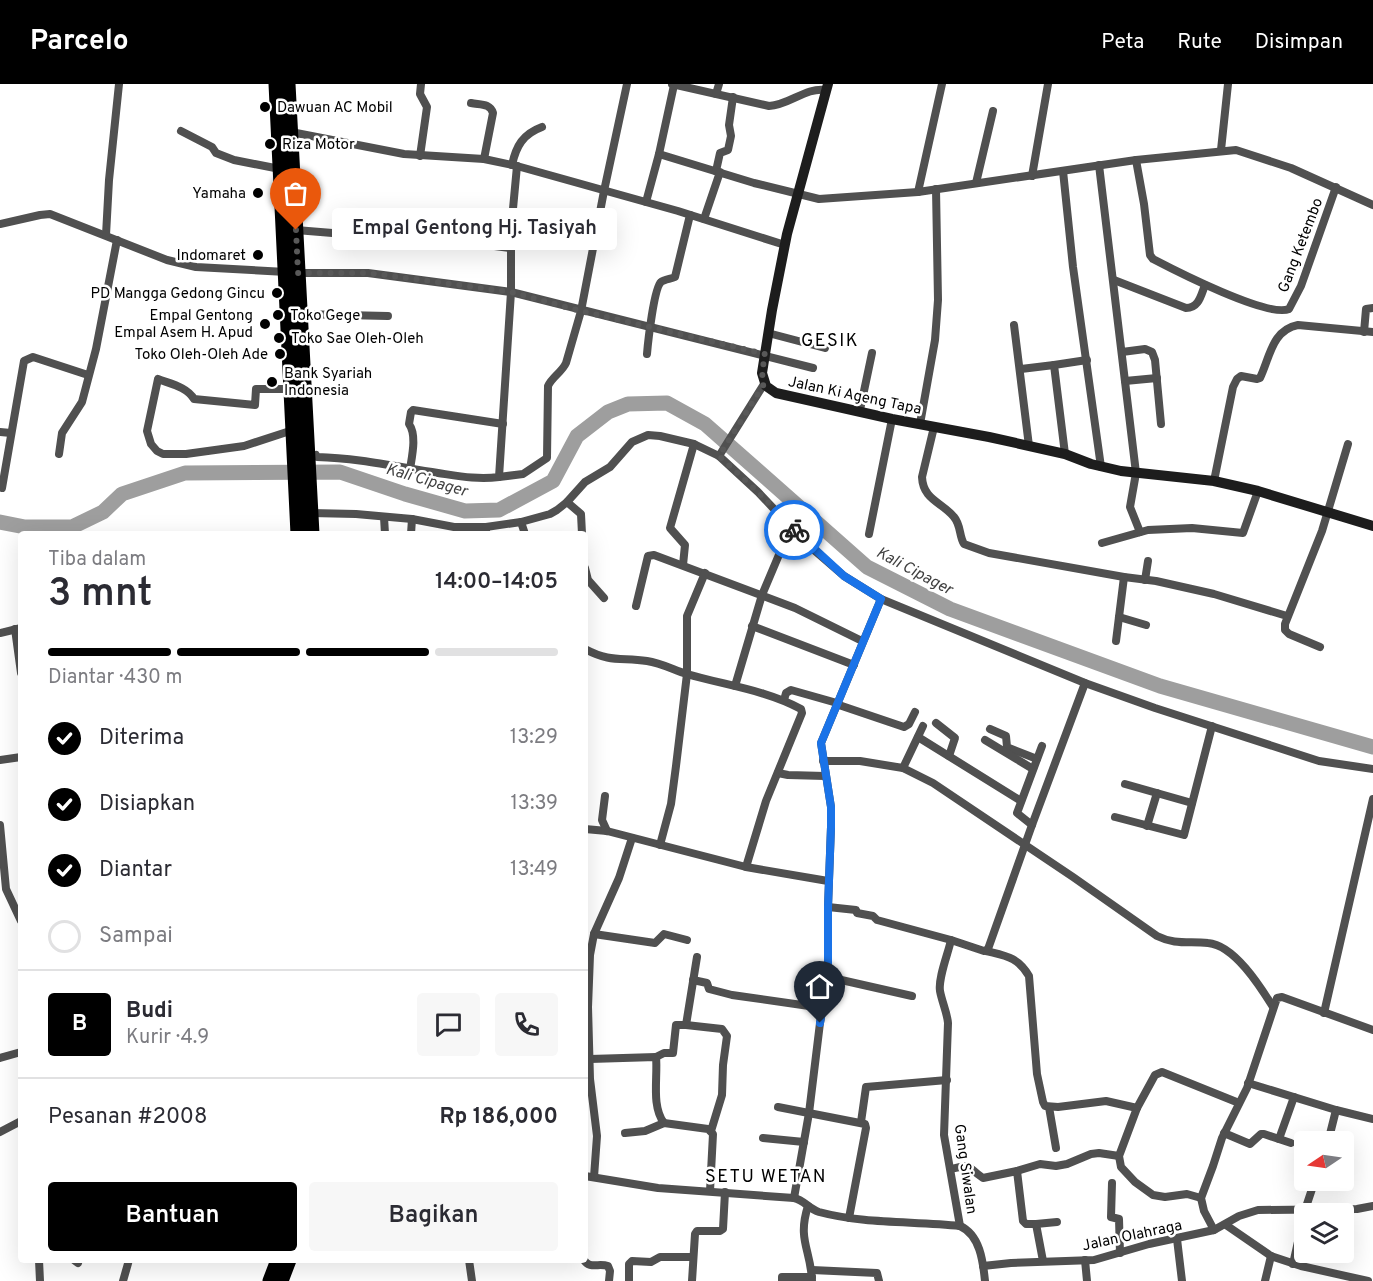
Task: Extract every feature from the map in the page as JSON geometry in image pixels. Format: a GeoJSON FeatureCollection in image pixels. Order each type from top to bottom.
{"type":"FeatureCollection","features":[{"type":"Feature","properties":{"kind":"highway"},"geometry":{"type":"LineString","coordinates":[[276,84],[292,273],[299,315],[308,452],[298,531]]}},
{"type":"Feature","properties":{"kind":"highway"},"geometry":{"type":"LineString","coordinates":[[288,84],[296,230],[292,273],[293,430],[308,452]]}},
{"type":"Feature","properties":{"kind":"highway"},"geometry":{"type":"LineString","coordinates":[[302,491],[311,513],[312,531]]}},
{"type":"Feature","properties":{"kind":"highway"},"geometry":{"type":"LineString","coordinates":[[270,1281],[277,1263]]}},
{"type":"Feature","properties":{"kind":"highway"},"geometry":{"type":"LineString","coordinates":[[281,1281],[288,1263]]}},
{"type":"Feature","properties":{"kind":"street"},"geometry":{"type":"LineString","coordinates":[[106,235],[118,84]]}},
{"type":"Feature","properties":{"kind":"street"},"geometry":{"type":"LineString","coordinates":[[420,156],[427,108],[420,94],[421,84]]}},
{"type":"Feature","properties":{"kind":"street"},"geometry":{"type":"LineString","coordinates":[[308,452],[317,457],[354,459],[485,479],[521,474],[547,458],[548,386],[566,363],[581,311],[627,84]]}},
{"type":"Feature","properties":{"kind":"street"},"geometry":{"type":"LineString","coordinates":[[646,202],[659,154],[673,84],[769,106],[778,105],[810,90],[827,87],[785,245],[768,333],[762,373],[764,384],[721,454]]}},
{"type":"Feature","properties":{"kind":"street"},"geometry":{"type":"LineString","coordinates":[[716,94],[719,84]]}},
{"type":"Feature","properties":{"kind":"street"},"geometry":{"type":"LineString","coordinates":[[918,192],[942,84]]}},
{"type":"Feature","properties":{"kind":"street"},"geometry":{"type":"LineString","coordinates":[[1032,176],[1048,84]]}},
{"type":"Feature","properties":{"kind":"street"},"geometry":{"type":"LineString","coordinates":[[1221,150],[1228,84]]}},
{"type":"Feature","properties":{"kind":"street"},"geometry":{"type":"LineString","coordinates":[[704,219],[718,171],[720,153],[728,150],[733,97]]}},
{"type":"Feature","properties":{"kind":"street"},"geometry":{"type":"LineString","coordinates":[[471,104],[488,105],[492,108],[484,159]]}},
{"type":"Feature","properties":{"kind":"street"},"geometry":{"type":"LineString","coordinates":[[976,183],[993,111]]}},
{"type":"Feature","properties":{"kind":"street"},"geometry":{"type":"LineString","coordinates":[[499,477],[511,292],[510,248],[514,153],[521,140],[542,127]]}},
{"type":"Feature","properties":{"kind":"street"},"geometry":{"type":"LineString","coordinates":[[181,131],[212,147],[216,153],[234,160],[282,170]]}},
{"type":"Feature","properties":{"kind":"street"},"geometry":{"type":"LineString","coordinates":[[291,132],[420,156],[484,159],[646,202],[785,245]]}},
{"type":"Feature","properties":{"kind":"street"},"geometry":{"type":"LineString","coordinates":[[659,154],[754,183],[819,199],[918,192],[1136,160],[1236,150],[1336,188],[1373,205]]}},
{"type":"Feature","properties":{"kind":"street"},"geometry":{"type":"LineString","coordinates":[[1114,280],[1186,308],[1195,306],[1205,285],[1153,259],[1150,255],[1136,160]]}},
{"type":"Feature","properties":{"kind":"street"},"geometry":{"type":"LineString","coordinates":[[1099,165],[1136,473],[1131,509],[1140,532]]}},
{"type":"Feature","properties":{"kind":"street"},"geometry":{"type":"LineString","coordinates":[[1063,171],[1073,267],[1101,467]]}},
{"type":"Feature","properties":{"kind":"street","name":"Gang Ketembo"},"geometry":{"type":"LineString","coordinates":[[1205,285],[1264,307],[1287,310],[1300,290],[1336,188]]}},
{"type":"Feature","properties":{"kind":"street"},"geometry":{"type":"LineString","coordinates":[[920,424],[935,340],[938,300],[936,189]]}},
{"type":"Feature","properties":{"kind":"street"},"geometry":{"type":"LineString","coordinates":[[0,224],[50,214],[167,260],[196,267],[292,273],[369,273],[511,292],[581,311],[765,354],[813,368]]}},
{"type":"Feature","properties":{"kind":"street"},"geometry":{"type":"LineString","coordinates":[[647,354],[650,326],[661,282],[675,277],[690,215]]}},
{"type":"Feature","properties":{"kind":"street"},"geometry":{"type":"LineString","coordinates":[[296,230],[369,236]]}},
{"type":"Feature","properties":{"kind":"street"},"geometry":{"type":"LineString","coordinates":[[59,454],[62,434],[82,402],[96,349],[117,240]]}},
{"type":"Feature","properties":{"kind":"street"},"geometry":{"type":"LineString","coordinates":[[479,244],[510,248]]}},
{"type":"Feature","properties":{"kind":"street"},"geometry":{"type":"LineString","coordinates":[[1214,481],[1233,387],[1237,379],[1241,376],[1259,379],[1269,351],[1288,328],[1298,326],[1369,332],[1366,309],[1373,308]]}},
{"type":"Feature","properties":{"kind":"street"},"geometry":{"type":"LineString","coordinates":[[299,315],[388,316]]}},
{"type":"Feature","properties":{"kind":"street"},"geometry":{"type":"LineString","coordinates":[[1014,325],[1029,446]]}},
{"type":"Feature","properties":{"kind":"street"},"geometry":{"type":"LineString","coordinates":[[768,333],[825,348]]}},
{"type":"Feature","properties":{"kind":"street"},"geometry":{"type":"LineString","coordinates":[[1122,352],[1149,350],[1155,360],[1161,424]]}},
{"type":"Feature","properties":{"kind":"street"},"geometry":{"type":"LineString","coordinates":[[860,410],[872,353]]}},
{"type":"Feature","properties":{"kind":"street"},"geometry":{"type":"LineString","coordinates":[[2,488],[27,359],[40,358],[86,382]]}},
{"type":"Feature","properties":{"kind":"street"},"geometry":{"type":"LineString","coordinates":[[1021,369],[1087,360]]}},
{"type":"Feature","properties":{"kind":"street"},"geometry":{"type":"LineString","coordinates":[[1054,365],[1065,454]]}},
{"type":"Feature","properties":{"kind":"street"},"geometry":{"type":"LineString","coordinates":[[1125,381],[1157,378]]}},
{"type":"Feature","properties":{"kind":"street"},"geometry":{"type":"LineString","coordinates":[[291,389],[256,389],[255,405],[195,399],[191,393],[179,386],[158,380],[147,431],[151,444],[157,451],[164,454],[186,454],[244,446],[293,430]]}},
{"type":"Feature","properties":{"kind":"street","name":"Jalan Ki Ageng Tapa"},"geometry":{"type":"LineString","coordinates":[[764,384],[776,393],[1065,454],[1101,467],[1214,481],[1373,526]]}},
{"type":"Feature","properties":{"kind":"street"},"geometry":{"type":"LineString","coordinates":[[410,469],[413,446],[412,427],[409,424],[413,410],[503,424]]}},
{"type":"Feature","properties":{"kind":"street"},"geometry":{"type":"LineString","coordinates":[[868,534],[892,419]]}},
{"type":"Feature","properties":{"kind":"street"},"geometry":{"type":"LineString","coordinates":[[934,427],[922,485],[925,492],[954,516],[959,524],[964,544],[988,553],[1214,594],[1287,616]]}},
{"type":"Feature","properties":{"kind":"street"},"geometry":{"type":"LineString","coordinates":[[0,432],[11,433]]}},
{"type":"Feature","properties":{"kind":"street"},"geometry":{"type":"LineString","coordinates":[[311,513],[412,519],[486,531],[550,514],[567,502],[581,486],[610,467],[636,440],[648,435],[660,435],[721,454],[793,530],[844,576],[881,599],[1085,683],[1319,761],[1373,769]]}},
{"type":"Feature","properties":{"kind":"street"},"geometry":{"type":"LineString","coordinates":[[682,565],[685,545],[670,528],[694,444]]}},
{"type":"Feature","properties":{"kind":"street"},"geometry":{"type":"LineString","coordinates":[[1320,647],[1289,634],[1285,630],[1287,616],[1313,555],[1328,512],[1347,444]]}},
{"type":"Feature","properties":{"kind":"street"},"geometry":{"type":"LineString","coordinates":[[1102,543],[1156,529],[1192,528],[1243,532],[1251,490]]}},
{"type":"Feature","properties":{"kind":"street"},"geometry":{"type":"LineString","coordinates":[[567,502],[581,514],[582,531]]}},
{"type":"Feature","properties":{"kind":"street"},"geometry":{"type":"LineString","coordinates":[[384,517],[385,531]]}},
{"type":"Feature","properties":{"kind":"street"},"geometry":{"type":"LineString","coordinates":[[411,531],[412,519]]}},
{"type":"Feature","properties":{"kind":"street"},"geometry":{"type":"LineString","coordinates":[[521,522],[524,531]]}},
{"type":"Feature","properties":{"kind":"street"},"geometry":{"type":"LineString","coordinates":[[735,686],[762,596],[781,550],[793,530]]}},
{"type":"Feature","properties":{"kind":"street"},"geometry":{"type":"LineString","coordinates":[[636,606],[649,555],[654,555],[795,608],[862,641]]}},
{"type":"Feature","properties":{"kind":"street"},"geometry":{"type":"LineString","coordinates":[[1145,580],[1148,561]]}},
{"type":"Feature","properties":{"kind":"street"},"geometry":{"type":"LineString","coordinates":[[660,845],[674,788],[687,674],[687,615],[705,573]]}},
{"type":"Feature","properties":{"kind":"street"},"geometry":{"type":"LineString","coordinates":[[1116,641],[1124,578]]}},
{"type":"Feature","properties":{"kind":"street"},"geometry":{"type":"LineString","coordinates":[[588,580],[604,598]]}},
{"type":"Feature","properties":{"kind":"street"},"geometry":{"type":"LineString","coordinates":[[794,1198],[809,1113],[828,977],[831,807],[821,743],[881,599]]}},
{"type":"Feature","properties":{"kind":"street"},"geometry":{"type":"LineString","coordinates":[[1119,617],[1146,625]]}},
{"type":"Feature","properties":{"kind":"street"},"geometry":{"type":"LineString","coordinates":[[752,626],[854,665]]}},
{"type":"Feature","properties":{"kind":"street"},"geometry":{"type":"LineString","coordinates":[[0,633],[18,629]]}},
{"type":"Feature","properties":{"kind":"street"},"geometry":{"type":"LineString","coordinates":[[588,650],[611,659],[646,661],[784,700],[801,709],[802,712],[765,802],[746,867]]}},
{"type":"Feature","properties":{"kind":"street"},"geometry":{"type":"LineString","coordinates":[[986,951],[997,927],[1025,844],[1085,683]]}},
{"type":"Feature","properties":{"kind":"street"},"geometry":{"type":"LineString","coordinates":[[784,700],[786,693],[791,690],[904,727],[909,724],[915,712]]}},
{"type":"Feature","properties":{"kind":"street"},"geometry":{"type":"LineString","coordinates":[[936,723],[955,738],[949,756]]}},
{"type":"Feature","properties":{"kind":"street"},"geometry":{"type":"LineString","coordinates":[[903,768],[923,726]]}},
{"type":"Feature","properties":{"kind":"street"},"geometry":{"type":"LineString","coordinates":[[1115,817],[1184,835],[1212,726]]}},
{"type":"Feature","properties":{"kind":"street"},"geometry":{"type":"LineString","coordinates":[[990,729],[1006,736]]}},
{"type":"Feature","properties":{"kind":"street"},"geometry":{"type":"LineString","coordinates":[[1000,749],[1006,736]]}},
{"type":"Feature","properties":{"kind":"street"},"geometry":{"type":"LineString","coordinates":[[1006,736],[1009,748],[1037,759]]}},
{"type":"Feature","properties":{"kind":"street"},"geometry":{"type":"LineString","coordinates":[[918,737],[1021,801]]}},
{"type":"Feature","properties":{"kind":"street"},"geometry":{"type":"LineString","coordinates":[[985,740],[1033,769]]}},
{"type":"Feature","properties":{"kind":"street"},"geometry":{"type":"LineString","coordinates":[[1032,825],[1017,813],[1042,746]]}},
{"type":"Feature","properties":{"kind":"street"},"geometry":{"type":"LineString","coordinates":[[0,760],[18,757]]}},
{"type":"Feature","properties":{"kind":"street"},"geometry":{"type":"LineString","coordinates":[[823,761],[860,761],[903,768],[933,783],[1157,936],[1179,943],[1204,942],[1222,946],[1244,968],[1274,1007]]}},
{"type":"Feature","properties":{"kind":"street"},"geometry":{"type":"LineString","coordinates":[[778,773],[825,776]]}},
{"type":"Feature","properties":{"kind":"street"},"geometry":{"type":"LineString","coordinates":[[1125,784],[1192,803]]}},
{"type":"Feature","properties":{"kind":"street"},"geometry":{"type":"LineString","coordinates":[[1147,826],[1157,793]]}},
{"type":"Feature","properties":{"kind":"street"},"geometry":{"type":"LineString","coordinates":[[605,796],[602,820],[607,831]]}},
{"type":"Feature","properties":{"kind":"street"},"geometry":{"type":"LineString","coordinates":[[1324,1013],[1373,799]]}},
{"type":"Feature","properties":{"kind":"street"},"geometry":{"type":"LineString","coordinates":[[0,825],[6,889],[18,915]]}},
{"type":"Feature","properties":{"kind":"street"},"geometry":{"type":"LineString","coordinates":[[588,829],[607,831],[746,867],[828,881]]}},
{"type":"Feature","properties":{"kind":"street"},"geometry":{"type":"LineString","coordinates":[[588,1004],[591,938],[619,878],[632,838]]}},
{"type":"Feature","properties":{"kind":"street"},"geometry":{"type":"LineString","coordinates":[[828,907],[856,910],[857,913],[873,916],[877,920],[1012,957],[1024,969],[1029,976],[1037,1074],[1043,1102],[1049,1107],[1056,1148]]}},
{"type":"Feature","properties":{"kind":"street"},"geometry":{"type":"LineString","coordinates":[[591,938],[656,943],[664,934],[687,940]]}},
{"type":"Feature","properties":{"kind":"street","name":"Gang Siwalan"},"geometry":{"type":"LineString","coordinates":[[951,940],[940,986],[948,1023],[944,1135],[960,1226]]}},
{"type":"Feature","properties":{"kind":"street"},"geometry":{"type":"LineString","coordinates":[[686,1025],[697,957]]}},
{"type":"Feature","properties":{"kind":"street"},"geometry":{"type":"LineString","coordinates":[[828,977],[912,996]]}},
{"type":"Feature","properties":{"kind":"street"},"geometry":{"type":"LineString","coordinates":[[693,980],[707,983],[709,989],[732,995],[823,1008]]}},
{"type":"Feature","properties":{"kind":"street"},"geometry":{"type":"LineString","coordinates":[[1214,1230],[1204,1211],[1201,1198],[1224,1133],[1248,1083],[1277,998],[1282,997],[1373,1030]]}},
{"type":"Feature","properties":{"kind":"street"},"geometry":{"type":"LineString","coordinates":[[591,1059],[656,1057],[664,1053],[673,1053],[677,1025],[722,1029],[727,1036],[722,1095],[711,1131],[713,1155],[710,1191]]}},
{"type":"Feature","properties":{"kind":"street"},"geometry":{"type":"LineString","coordinates":[[588,1036],[597,1137],[594,1177]]}},
{"type":"Feature","properties":{"kind":"street"},"geometry":{"type":"LineString","coordinates":[[0,1058],[18,1053]]}},
{"type":"Feature","properties":{"kind":"street"},"geometry":{"type":"LineString","coordinates":[[656,1057],[657,1102],[660,1118],[669,1125],[711,1131]]}},
{"type":"Feature","properties":{"kind":"street"},"geometry":{"type":"LineString","coordinates":[[1201,1198],[1187,1194],[1165,1197],[1153,1195],[1135,1182],[1121,1167],[1119,1156],[1137,1108],[1155,1075],[1162,1072],[1239,1103]]}},
{"type":"Feature","properties":{"kind":"street"},"geometry":{"type":"LineString","coordinates":[[861,1122],[866,1087],[947,1080]]}},
{"type":"Feature","properties":{"kind":"street"},"geometry":{"type":"LineString","coordinates":[[1248,1083],[1373,1119]]}},
{"type":"Feature","properties":{"kind":"street"},"geometry":{"type":"LineString","coordinates":[[1280,1139],[1294,1096]]}},
{"type":"Feature","properties":{"kind":"street"},"geometry":{"type":"LineString","coordinates":[[1049,1107],[1106,1101],[1137,1108]]}},
{"type":"Feature","properties":{"kind":"street"},"geometry":{"type":"LineString","coordinates":[[778,1107],[865,1124],[849,1218]]}},
{"type":"Feature","properties":{"kind":"street"},"geometry":{"type":"LineString","coordinates":[[1331,1131],[1336,1110]]}},
{"type":"Feature","properties":{"kind":"street"},"geometry":{"type":"LineString","coordinates":[[0,1132],[18,1123]]}},
{"type":"Feature","properties":{"kind":"street"},"geometry":{"type":"LineString","coordinates":[[625,1132],[645,1131],[664,1123]]}},
{"type":"Feature","properties":{"kind":"street"},"geometry":{"type":"LineString","coordinates":[[1224,1133],[1250,1144],[1261,1134],[1290,1143]]}},
{"type":"Feature","properties":{"kind":"street"},"geometry":{"type":"LineString","coordinates":[[763,1138],[804,1142]]}},
{"type":"Feature","properties":{"kind":"street"},"geometry":{"type":"LineString","coordinates":[[951,1169],[966,1165],[983,1178],[1040,1164],[1056,1166],[1067,1164],[1099,1153],[1119,1156]]}},
{"type":"Feature","properties":{"kind":"street"},"geometry":{"type":"LineString","coordinates":[[1017,1171],[1023,1221],[1026,1224],[1057,1222]]}},
{"type":"Feature","properties":{"kind":"street"},"geometry":{"type":"LineString","coordinates":[[588,1176],[658,1188],[794,1198],[818,1212],[849,1218],[960,1226],[967,1229],[973,1236],[983,1266],[985,1281]]}},
{"type":"Feature","properties":{"kind":"street"},"geometry":{"type":"LineString","coordinates":[[1112,1183],[1111,1217],[1119,1219],[1120,1253]]}},
{"type":"Feature","properties":{"kind":"street"},"geometry":{"type":"LineString","coordinates":[[692,1281],[696,1232],[723,1229],[725,1192]]}},
{"type":"Feature","properties":{"kind":"street"},"geometry":{"type":"LineString","coordinates":[[808,1206],[802,1230],[812,1276]]}},
{"type":"Feature","properties":{"kind":"street","name":"Jalan Olahraga"},"geometry":{"type":"LineString","coordinates":[[1354,1207],[1373,1206]]}},
{"type":"Feature","properties":{"kind":"street","name":"Jalan Olahraga"},"geometry":{"type":"LineString","coordinates":[[983,1266],[1094,1260],[1214,1230],[1239,1216],[1258,1210],[1294,1210]]}},
{"type":"Feature","properties":{"kind":"street"},"geometry":{"type":"LineString","coordinates":[[1036,1224],[1043,1261]]}},
{"type":"Feature","properties":{"kind":"street"},"geometry":{"type":"LineString","coordinates":[[1226,1224],[1271,1256],[1293,1264],[1368,1281]]}},
{"type":"Feature","properties":{"kind":"street"},"geometry":{"type":"LineString","coordinates":[[1177,1239],[1182,1281]]}},
{"type":"Feature","properties":{"kind":"street"},"geometry":{"type":"LineString","coordinates":[[1265,1281],[1271,1256]]}},
{"type":"Feature","properties":{"kind":"street"},"geometry":{"type":"LineString","coordinates":[[628,1281],[632,1261],[654,1262],[660,1257],[693,1257]]}},
{"type":"Feature","properties":{"kind":"street"},"geometry":{"type":"LineString","coordinates":[[1085,1260],[1087,1281]]}},
{"type":"Feature","properties":{"kind":"street"},"geometry":{"type":"LineString","coordinates":[[1293,1264],[1294,1260]]}},
{"type":"Feature","properties":{"kind":"street"},"geometry":{"type":"LineString","coordinates":[[39,1263],[40,1281]]}},
{"type":"Feature","properties":{"kind":"street"},"geometry":{"type":"LineString","coordinates":[[469,1263],[472,1281]]}},
{"type":"Feature","properties":{"kind":"street"},"geometry":{"type":"LineString","coordinates":[[586,1263],[608,1266],[609,1281]]}},
{"type":"Feature","properties":{"kind":"street"},"geometry":{"type":"LineString","coordinates":[[782,1281],[782,1277],[877,1273],[879,1281]]}},
{"type":"Feature","properties":{"kind":"waterway","name":"Kali Cipager"},"geometry":{"type":"LineString","coordinates":[[0,522],[25,527],[72,527],[103,512],[122,494],[185,473],[340,472],[465,511],[499,510],[553,481],[577,436],[608,412],[628,404],[667,403],[705,424],[867,567],[950,609],[1160,686],[1373,747]]}},
{"type":"Feature","properties":{"kind":"way so far"},"geometry":{"type":"LineString","coordinates":[[296,230],[298,273],[369,273],[511,292],[581,311],[765,354],[762,373],[764,384],[719,456],[739,473],[794,530]]}},
{"type":"Feature","properties":{"kind":"place","name":"Dawuan AC Mobil"},"geometry":{"type":"Point","coordinates":[265,107]}},
{"type":"Feature","properties":{"kind":"place","name":"Riza Motor"},"geometry":{"type":"Point","coordinates":[270,144]}},
{"type":"Feature","properties":{"kind":"place","name":"Yamaha"},"geometry":{"type":"Point","coordinates":[258,193]}},
{"type":"Feature","properties":{"kind":"place","name":"Empal Gentong Hj. Tasiyah"},"geometry":{"type":"Point","coordinates":[296,230]}},
{"type":"Feature","properties":{"kind":"place","name":"Indomaret"},"geometry":{"type":"Point","coordinates":[258,255]}},
{"type":"Feature","properties":{"kind":"place","name":"PD Mangga Gedong Gincu"},"geometry":{"type":"Point","coordinates":[277,293]}},
{"type":"Feature","properties":{"kind":"place","name":"Toko Gege"},"geometry":{"type":"Point","coordinates":[278,315]}},
{"type":"Feature","properties":{"kind":"place","name":"Empal Gentong Empal Asem H. Apud"},"geometry":{"type":"Point","coordinates":[265,324]}},
{"type":"Feature","properties":{"kind":"place","name":"Toko Sae Oleh-Oleh"},"geometry":{"type":"Point","coordinates":[279,338]}},
{"type":"Feature","properties":{"kind":"place","name":"Toko Oleh-Oleh Ade"},"geometry":{"type":"Point","coordinates":[280,354]}},
{"type":"Feature","properties":{"kind":"place","name":"Bank Syariah Indonesia"},"geometry":{"type":"Point","coordinates":[272,382]}},
{"type":"Feature","properties":{"kind":"district","name":"GESIK"},"geometry":{"type":"Point","coordinates":[830,340]}},
{"type":"Feature","properties":{"kind":"district","name":"SETU WETAN"},"geometry":{"type":"Point","coordinates":[766,1176]}},
{"type":"Feature","properties":{"kind":"route"},"geometry":{"type":"LineString","coordinates":[[794,530],[844,576],[881,599],[821,743],[820,750],[831,807],[831,841],[828,881],[828,977],[820,1023]]}}]}
